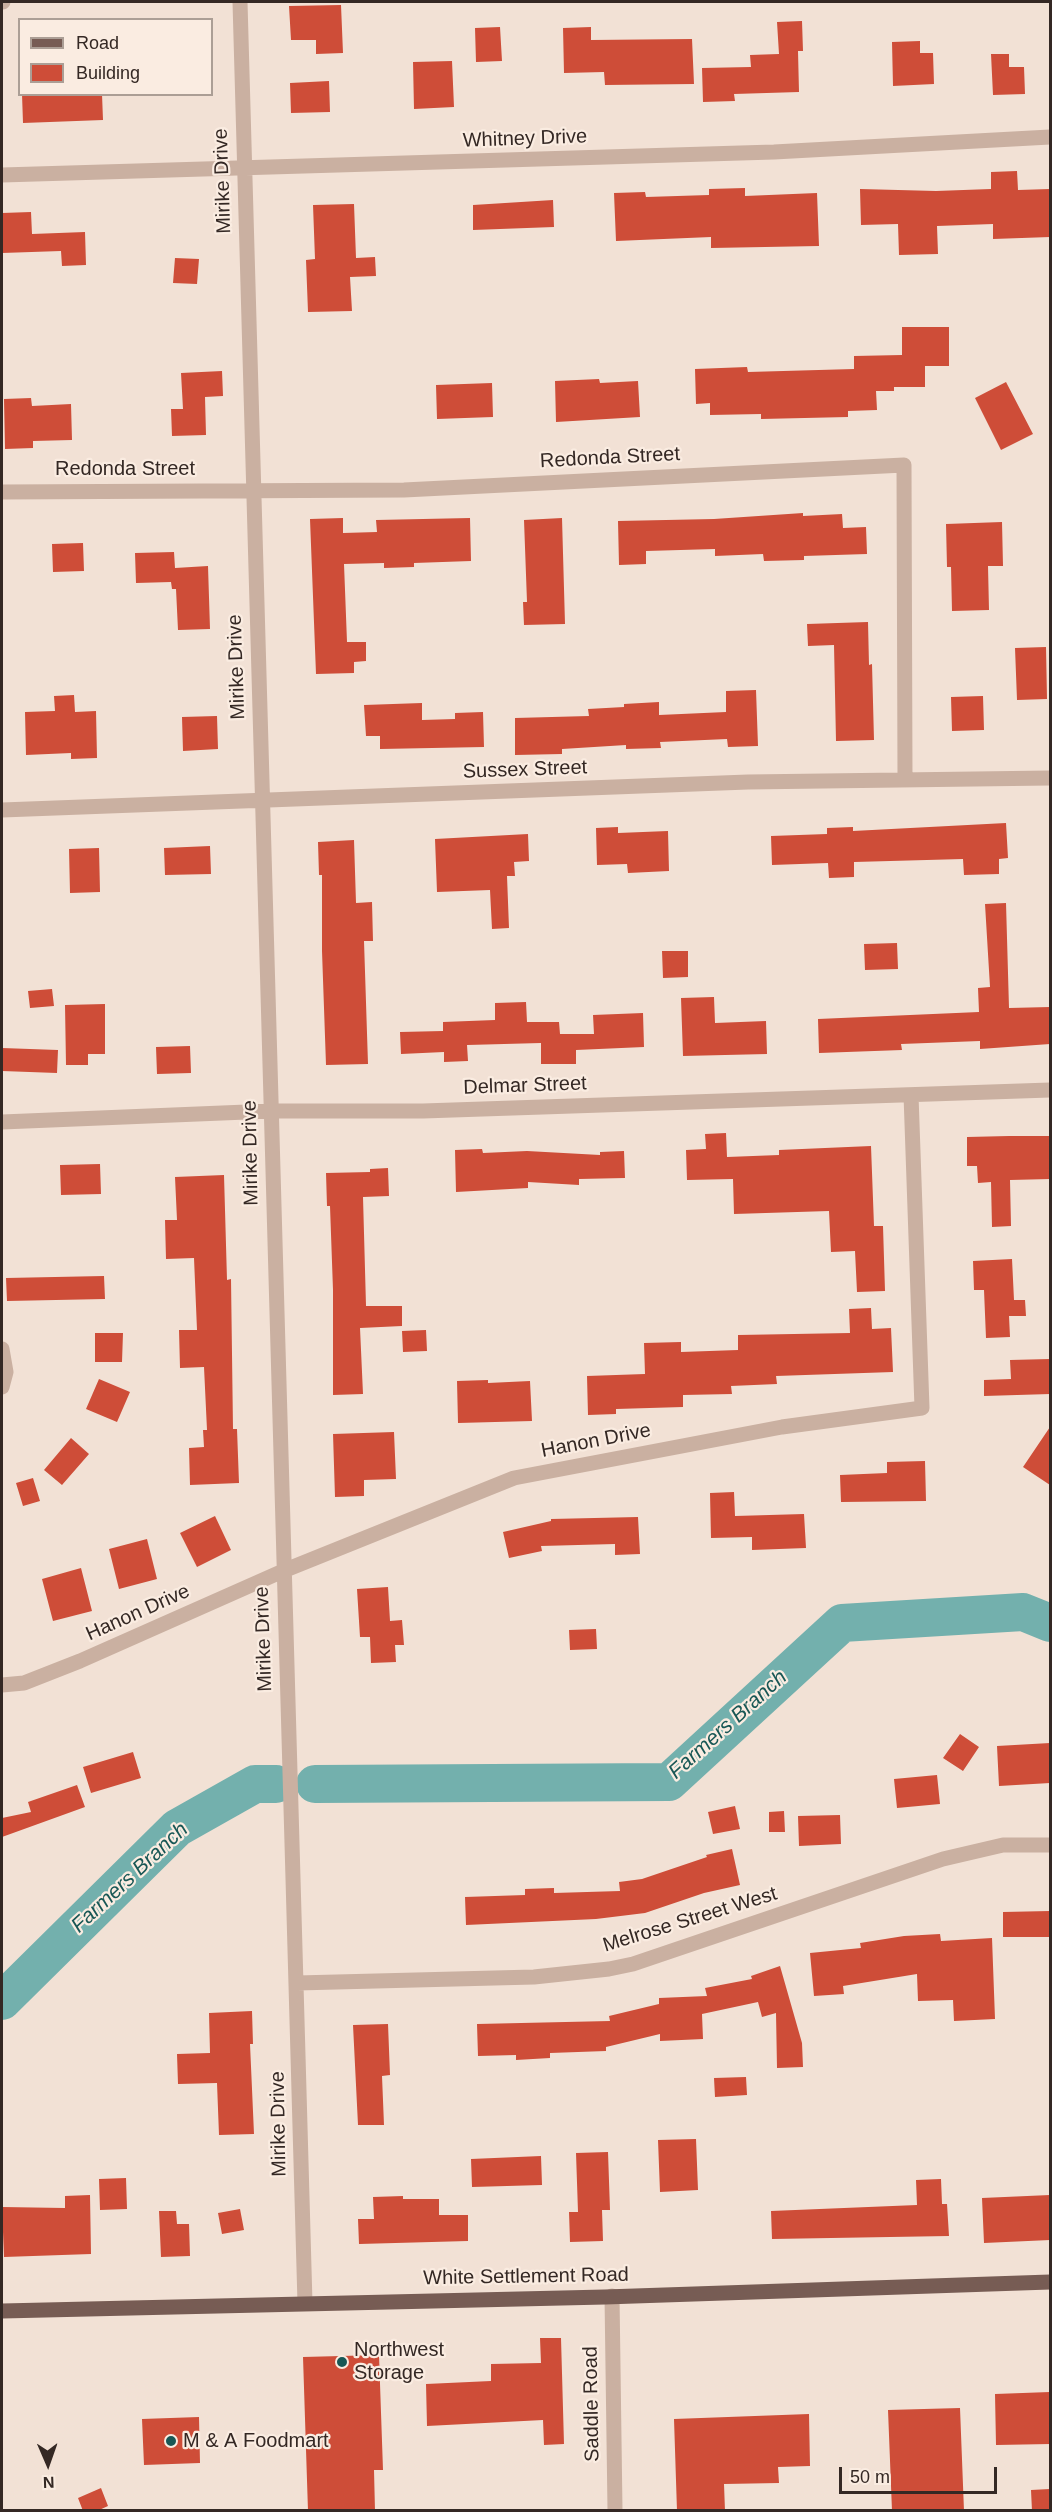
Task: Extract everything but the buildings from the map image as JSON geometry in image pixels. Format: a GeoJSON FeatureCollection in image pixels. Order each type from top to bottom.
{"type":"FeatureCollection","features":[{"type":"Feature","properties":{"kind":"main road","name":"White Settlement Road"},"geometry":{"type":"LineString","coordinates":[[2,2311],[612,2296],[1050,2282]]}},
{"type":"Feature","properties":{"kind":"street","name":"Mirike Drive"},"geometry":{"type":"LineString","coordinates":[[240,2],[305,2303]]}},
{"type":"Feature","properties":{"kind":"street","name":"Whitney Drive"},"geometry":{"type":"LineString","coordinates":[[2,175],[244,170],[774,152],[1050,137]]}},
{"type":"Feature","properties":{"kind":"street","name":"Redonda Street"},"geometry":{"type":"LineString","coordinates":[[2,492],[404,489],[904,465],[905,780]]}},
{"type":"Feature","properties":{"kind":"street","name":"Sussex Street"},"geometry":{"type":"LineString","coordinates":[[2,810],[748,782],[1050,778]]}},
{"type":"Feature","properties":{"kind":"street","name":"Delmar Street"},"geometry":{"type":"LineString","coordinates":[[2,1122],[271,1111],[435,1110],[1050,1090]]}},
{"type":"Feature","properties":{"kind":"street","name":"Hanon Drive"},"geometry":{"type":"LineString","coordinates":[[2,1685],[24,1683],[80,1661],[283,1570],[514,1478],[782,1427],[922,1408],[911,1095]]}},
{"type":"Feature","properties":{"kind":"street"},"geometry":{"type":"LineString","coordinates":[[2,1348],[6,1372],[2,1387]]}},
{"type":"Feature","properties":{"kind":"street","name":"Melrose Street West"},"geometry":{"type":"LineString","coordinates":[[297,1983],[534,1977],[609,1970],[633,1964],[943,1859],[1003,1845],[1050,1845]]}},
{"type":"Feature","properties":{"kind":"street","name":"Saddle Road"},"geometry":{"type":"LineString","coordinates":[[612,2296],[615,2511]]}},
{"type":"Feature","properties":{"kind":"waterway","name":"Farmers Branch"},"geometry":{"type":"LineString","coordinates":[[315,1784],[669,1782],[842,1623],[1023,1612],[1050,1623]]}},
{"type":"Feature","properties":{"kind":"waterway","name":"Farmers Branch"},"geometry":{"type":"LineString","coordinates":[[2,2001],[177,1828],[255,1784],[276,1784]]}},
{"type":"Feature","properties":{"kind":"place","name":"Northwest Storage"},"geometry":{"type":"Point","coordinates":[342,2362]}},
{"type":"Feature","properties":{"kind":"place","name":"M & A Foodmart"},"geometry":{"type":"Point","coordinates":[171,2441]}}]}
